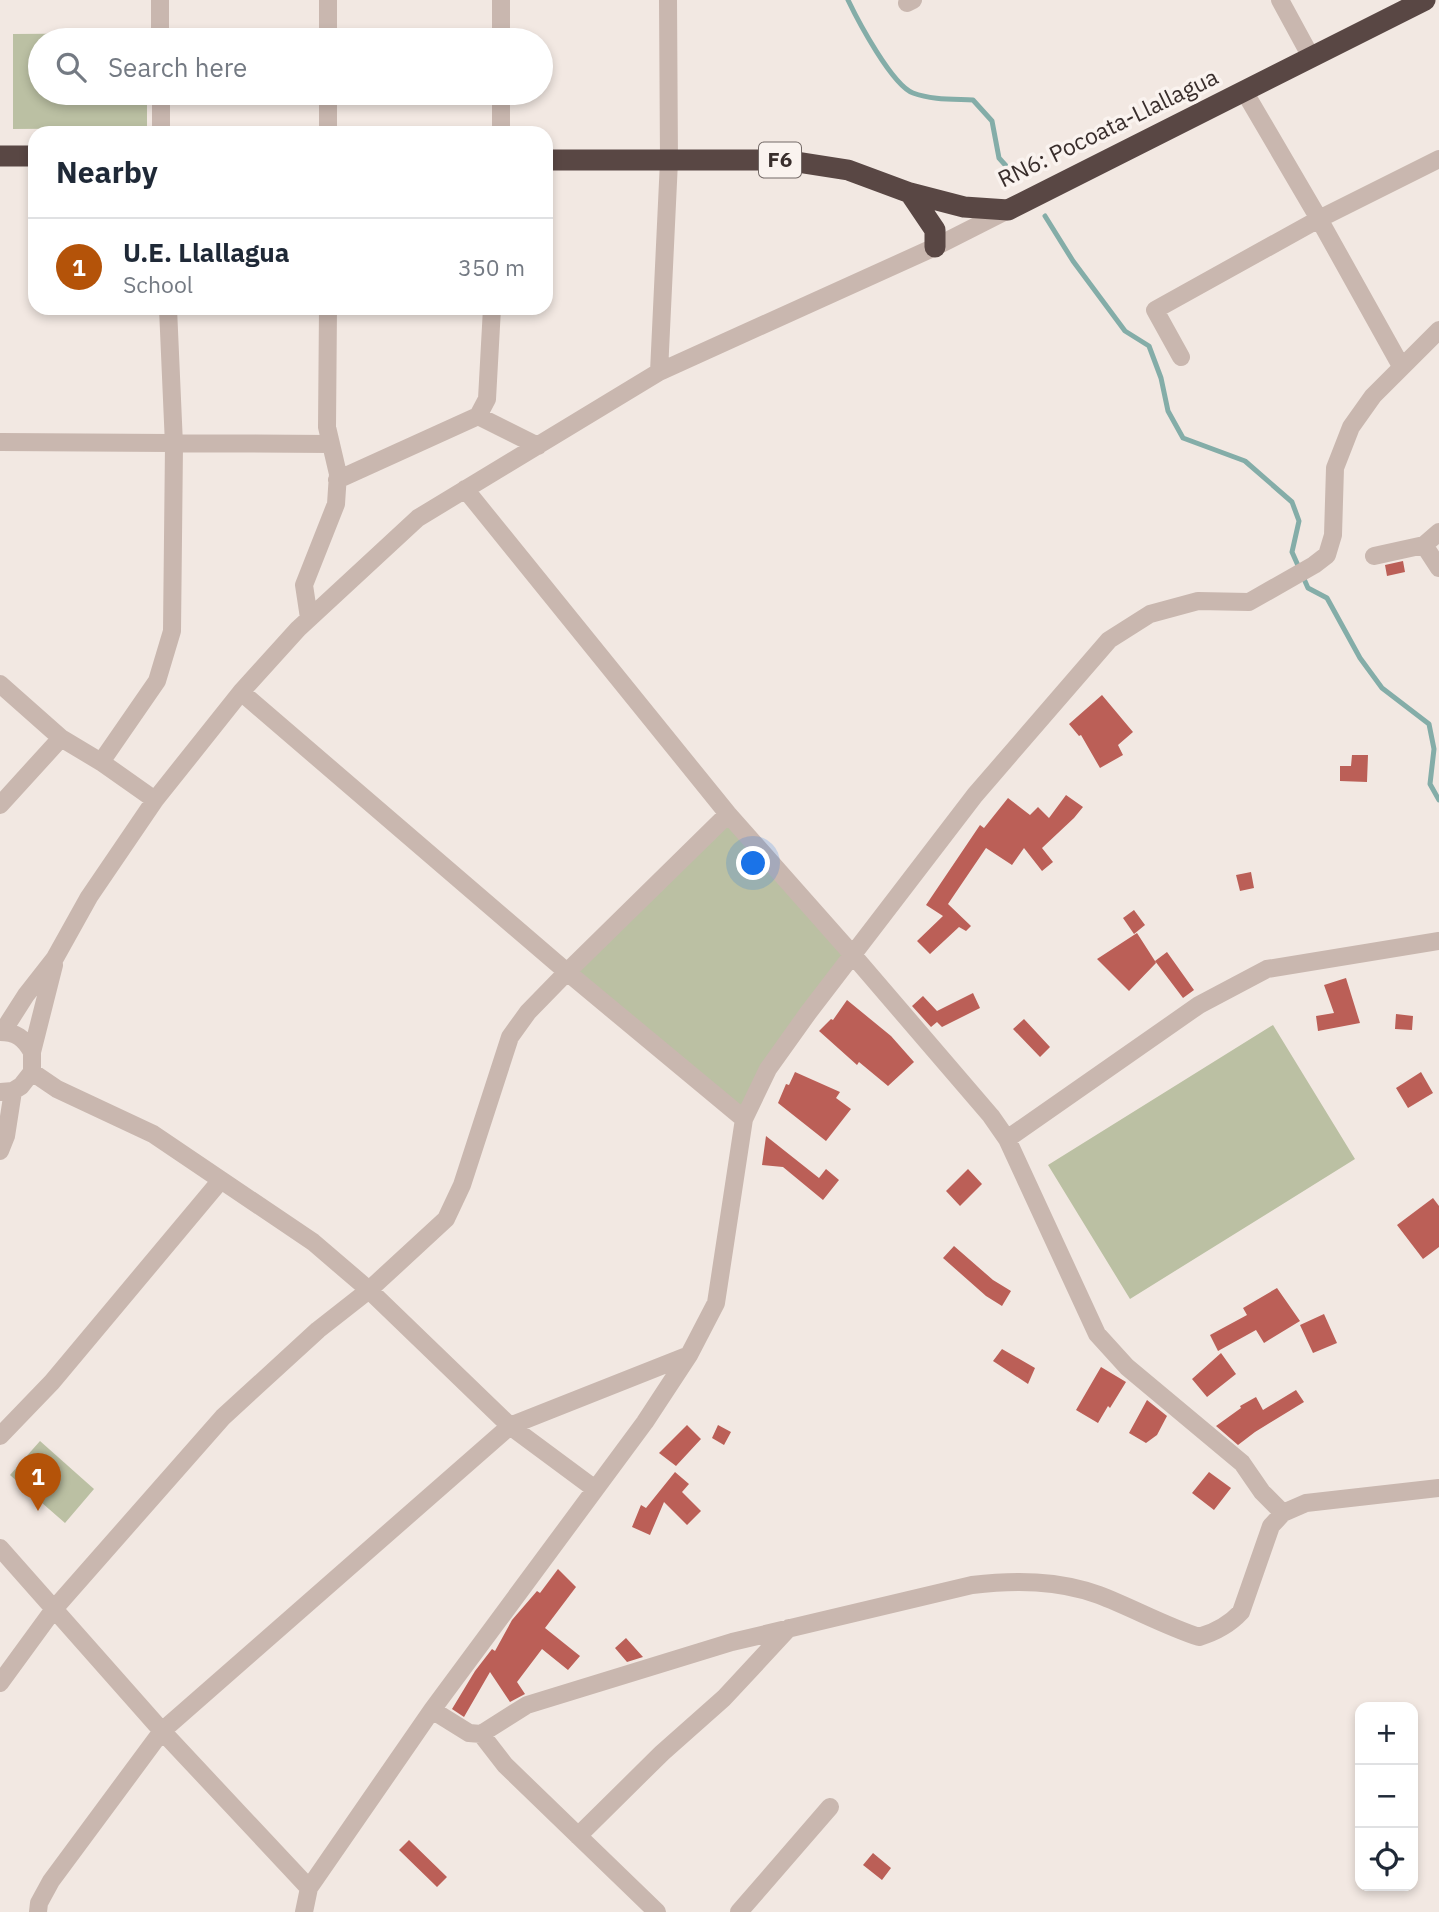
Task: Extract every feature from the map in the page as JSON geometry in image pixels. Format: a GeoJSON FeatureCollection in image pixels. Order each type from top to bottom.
{"type":"FeatureCollection","features":[{"type":"Feature","properties":{"kind":"highway","name":"RN6: Pocoata-Llallagua"},"geometry":{"type":"LineString","coordinates":[[553,160],[784,160],[848,170],[909,193],[964,207],[1008,210],[1425,0]]}},
{"type":"Feature","properties":{"kind":"highway"},"geometry":{"type":"LineString","coordinates":[[0,156],[28,156]]}},
{"type":"Feature","properties":{"kind":"highway"},"geometry":{"type":"LineString","coordinates":[[909,193],[935,230],[935,247]]}},
{"type":"Feature","properties":{"kind":"street"},"geometry":{"type":"LineString","coordinates":[[160,0],[160,28]]}},
{"type":"Feature","properties":{"kind":"street"},"geometry":{"type":"LineString","coordinates":[[328,0],[328,28]]}},
{"type":"Feature","properties":{"kind":"street"},"geometry":{"type":"LineString","coordinates":[[501,0],[501,28]]}},
{"type":"Feature","properties":{"kind":"street"},"geometry":{"type":"LineString","coordinates":[[659,372],[670,161],[668,0]]}},
{"type":"Feature","properties":{"kind":"street"},"geometry":{"type":"LineString","coordinates":[[1280,0],[1311,57]]}},
{"type":"Feature","properties":{"kind":"street"},"geometry":{"type":"LineString","coordinates":[[1244,91],[1401,366]]}},
{"type":"Feature","properties":{"kind":"street"},"geometry":{"type":"LineString","coordinates":[[161,105],[161,126]]}},
{"type":"Feature","properties":{"kind":"street"},"geometry":{"type":"LineString","coordinates":[[328,105],[328,126]]}},
{"type":"Feature","properties":{"kind":"street"},"geometry":{"type":"LineString","coordinates":[[500,126],[501,105]]}},
{"type":"Feature","properties":{"kind":"street"},"geometry":{"type":"LineString","coordinates":[[1181,357],[1155,310],[1319,219],[1439,159]]}},
{"type":"Feature","properties":{"kind":"street"},"geometry":{"type":"LineString","coordinates":[[32,1052],[26,1041],[16,1034],[1,1031],[55,957],[89,897],[156,800],[241,692],[309,618],[418,518],[659,372],[935,247],[1008,210]]}},
{"type":"Feature","properties":{"kind":"street"},"geometry":{"type":"LineString","coordinates":[[101,762],[158,681],[173,631],[174,444],[168,315]]}},
{"type":"Feature","properties":{"kind":"street"},"geometry":{"type":"LineString","coordinates":[[309,618],[303,585],[336,504],[337,480],[327,427],[328,315]]}},
{"type":"Feature","properties":{"kind":"street"},"geometry":{"type":"LineString","coordinates":[[337,480],[478,416],[487,399],[492,315]]}},
{"type":"Feature","properties":{"kind":"street"},"geometry":{"type":"LineString","coordinates":[[304,1912],[309,1888],[432,1710],[645,1422],[689,1355],[716,1303],[744,1119],[768,1069],[852,954],[975,795],[1109,640],[1150,614],[1198,601],[1248,602],[1327,555],[1333,535],[1335,468],[1351,427],[1373,396],[1439,330]]}},
{"type":"Feature","properties":{"kind":"street"},"geometry":{"type":"LineString","coordinates":[[478,416],[538,446]]}},
{"type":"Feature","properties":{"kind":"street"},"geometry":{"type":"LineString","coordinates":[[0,453],[0,441],[331,444]]}},
{"type":"Feature","properties":{"kind":"street"},"geometry":{"type":"LineString","coordinates":[[465,489],[728,814],[991,1116],[1007,1139],[1097,1334],[1127,1367],[1242,1463],[1262,1492],[1283,1513]]}},
{"type":"Feature","properties":{"kind":"street"},"geometry":{"type":"LineString","coordinates":[[1374,556],[1424,545],[1439,532]]}},
{"type":"Feature","properties":{"kind":"street"},"geometry":{"type":"LineString","coordinates":[[1424,545],[1439,568]]}},
{"type":"Feature","properties":{"kind":"street"},"geometry":{"type":"LineString","coordinates":[[0,684],[61,738],[156,800]]}},
{"type":"Feature","properties":{"kind":"street"},"geometry":{"type":"LineString","coordinates":[[241,692],[567,972],[744,1119]]}},
{"type":"Feature","properties":{"kind":"street"},"geometry":{"type":"LineString","coordinates":[[0,805],[61,738]]}},
{"type":"Feature","properties":{"kind":"street"},"geometry":{"type":"LineString","coordinates":[[0,1683],[54,1609],[223,1417],[446,1219],[462,1185],[510,1037],[528,1012],[567,972],[728,814]]}},
{"type":"Feature","properties":{"kind":"street"},"geometry":{"type":"LineString","coordinates":[[1007,1139],[1199,1006],[1267,969],[1439,941]]}},
{"type":"Feature","properties":{"kind":"street"},"geometry":{"type":"LineString","coordinates":[[0,1151],[6,1136],[7,1091],[21,1086],[32,1072],[32,1052],[55,957]]}},
{"type":"Feature","properties":{"kind":"street"},"geometry":{"type":"LineString","coordinates":[[32,1072],[57,1089],[153,1134],[313,1242],[369,1290],[510,1426],[595,1489]]}},
{"type":"Feature","properties":{"kind":"street"},"geometry":{"type":"LineString","coordinates":[[0,1436],[52,1382],[221,1180]]}},
{"type":"Feature","properties":{"kind":"street"},"geometry":{"type":"LineString","coordinates":[[38,1912],[39,1903],[51,1881],[162,1731],[510,1426],[689,1355]]}},
{"type":"Feature","properties":{"kind":"street"},"geometry":{"type":"LineString","coordinates":[[432,1710],[469,1733],[481,1734],[527,1705],[732,1642],[972,1586],[1011,1581],[1061,1584],[1099,1595],[1199,1637],[1233,1621],[1241,1612],[1267,1536],[1283,1513],[1306,1503],[1439,1489]]}},
{"type":"Feature","properties":{"kind":"street"},"geometry":{"type":"LineString","coordinates":[[0,1548],[162,1731],[309,1888]]}},
{"type":"Feature","properties":{"kind":"street"},"geometry":{"type":"LineString","coordinates":[[578,1836],[662,1753],[724,1698],[789,1628]]}},
{"type":"Feature","properties":{"kind":"street"},"geometry":{"type":"LineString","coordinates":[[481,1734],[505,1765],[657,1912]]}},
{"type":"Feature","properties":{"kind":"street"},"geometry":{"type":"LineString","coordinates":[[739,1912],[830,1807]]}},
{"type":"Feature","properties":{"kind":"green space"},"geometry":{"type":"Polygon","coordinates":[[[13,34],[28,34],[28,105],[147,105],[147,126],[28,126],[28,129],[13,129],[13,34]]]}},
{"type":"Feature","properties":{"kind":"green space"},"geometry":{"type":"Polygon","coordinates":[[[728,814],[852,954],[744,1119],[567,972],[728,814]]]}},
{"type":"Feature","properties":{"kind":"green space"},"geometry":{"type":"Polygon","coordinates":[[[1273,1025],[1355,1159],[1130,1299],[1048,1165],[1273,1025]]]}},
{"type":"Feature","properties":{"kind":"green space"},"geometry":{"type":"Polygon","coordinates":[[[40,1441],[94,1489],[65,1523],[10,1475],[40,1441]]]}},
{"type":"Feature","properties":{"kind":"building"},"geometry":{"type":"Polygon","coordinates":[[[1403,561],[1405,572],[1387,576],[1385,565],[1403,561]]]}},
{"type":"Feature","properties":{"kind":"building"},"geometry":{"type":"Polygon","coordinates":[[[1102,695],[1133,732],[1118,745],[1123,755],[1100,768],[1081,735],[1069,724],[1102,695]]]}},
{"type":"Feature","properties":{"kind":"building"},"geometry":{"type":"Polygon","coordinates":[[[1352,755],[1368,755],[1367,782],[1340,781],[1340,766],[1351,766],[1352,755]]]}},
{"type":"Feature","properties":{"kind":"building"},"geometry":{"type":"Polygon","coordinates":[[[1066,795],[1083,807],[1042,848],[1053,862],[1042,871],[1024,848],[1012,865],[986,848],[948,904],[971,926],[966,931],[959,927],[930,954],[917,941],[943,916],[926,905],[980,825],[984,828],[1008,798],[1030,815],[1038,807],[1049,818],[1066,795]]]}},
{"type":"Feature","properties":{"kind":"building"},"geometry":{"type":"Polygon","coordinates":[[[1251,872],[1254,888],[1240,891],[1236,875],[1251,872]]]}},
{"type":"Feature","properties":{"kind":"building"},"geometry":{"type":"Polygon","coordinates":[[[1134,910],[1145,925],[1134,934],[1123,918],[1134,910]]]}},
{"type":"Feature","properties":{"kind":"building"},"geometry":{"type":"Polygon","coordinates":[[[1137,933],[1156,963],[1129,991],[1097,959],[1137,933]]]}},
{"type":"Feature","properties":{"kind":"building"},"geometry":{"type":"Polygon","coordinates":[[[1167,952],[1194,990],[1183,998],[1155,961],[1167,952]]]}},
{"type":"Feature","properties":{"kind":"building"},"geometry":{"type":"Polygon","coordinates":[[[1346,978],[1360,1023],[1318,1031],[1316,1016],[1334,1013],[1324,985],[1346,978]]]}},
{"type":"Feature","properties":{"kind":"building"},"geometry":{"type":"Polygon","coordinates":[[[973,993],[980,1008],[942,1027],[937,1022],[931,1027],[912,1006],[923,996],[937,1011],[973,993]]]}},
{"type":"Feature","properties":{"kind":"building"},"geometry":{"type":"Polygon","coordinates":[[[847,1000],[891,1036],[914,1062],[888,1086],[859,1062],[857,1065],[819,1031],[833,1020],[847,1000]]]}},
{"type":"Feature","properties":{"kind":"building"},"geometry":{"type":"Polygon","coordinates":[[[1396,1014],[1413,1016],[1412,1030],[1395,1029],[1396,1014]]]}},
{"type":"Feature","properties":{"kind":"building"},"geometry":{"type":"Polygon","coordinates":[[[1024,1019],[1050,1047],[1040,1057],[1013,1029],[1024,1019]]]}},
{"type":"Feature","properties":{"kind":"building"},"geometry":{"type":"Polygon","coordinates":[[[795,1072],[840,1092],[836,1098],[851,1109],[826,1141],[778,1103],[786,1084],[789,1085],[795,1072]]]}},
{"type":"Feature","properties":{"kind":"building"},"geometry":{"type":"Polygon","coordinates":[[[1421,1072],[1433,1093],[1408,1108],[1396,1088],[1421,1072]]]}},
{"type":"Feature","properties":{"kind":"building"},"geometry":{"type":"Polygon","coordinates":[[[766,1136],[819,1178],[826,1169],[839,1180],[823,1200],[783,1167],[762,1165],[766,1136]]]}},
{"type":"Feature","properties":{"kind":"building"},"geometry":{"type":"Polygon","coordinates":[[[968,1169],[982,1184],[960,1206],[946,1191],[968,1169]]]}},
{"type":"Feature","properties":{"kind":"building"},"geometry":{"type":"Polygon","coordinates":[[[1433,1198],[1439,1206],[1439,1247],[1423,1259],[1397,1225],[1433,1198]]]}},
{"type":"Feature","properties":{"kind":"building"},"geometry":{"type":"Polygon","coordinates":[[[954,1246],[993,1280],[1011,1291],[1002,1306],[986,1296],[943,1258],[954,1246]]]}},
{"type":"Feature","properties":{"kind":"building"},"geometry":{"type":"Polygon","coordinates":[[[1277,1288],[1300,1321],[1264,1343],[1256,1330],[1218,1351],[1210,1335],[1247,1315],[1243,1308],[1277,1288]]]}},
{"type":"Feature","properties":{"kind":"building"},"geometry":{"type":"Polygon","coordinates":[[[1324,1314],[1337,1343],[1313,1353],[1300,1325],[1324,1314]]]}},
{"type":"Feature","properties":{"kind":"building"},"geometry":{"type":"Polygon","coordinates":[[[1002,1349],[1035,1368],[1028,1384],[993,1361],[1002,1349]]]}},
{"type":"Feature","properties":{"kind":"building"},"geometry":{"type":"Polygon","coordinates":[[[1221,1353],[1236,1374],[1207,1397],[1192,1379],[1221,1353]]]}},
{"type":"Feature","properties":{"kind":"building"},"geometry":{"type":"Polygon","coordinates":[[[1101,1367],[1126,1382],[1098,1423],[1076,1410],[1101,1367]]]}},
{"type":"Feature","properties":{"kind":"building"},"geometry":{"type":"Polygon","coordinates":[[[1296,1390],[1304,1402],[1238,1445],[1216,1426],[1241,1408],[1240,1406],[1256,1397],[1263,1410],[1296,1390]]]}},
{"type":"Feature","properties":{"kind":"building"},"geometry":{"type":"Polygon","coordinates":[[[1147,1400],[1167,1416],[1157,1435],[1146,1443],[1129,1433],[1147,1400]]]}},
{"type":"Feature","properties":{"kind":"building"},"geometry":{"type":"Polygon","coordinates":[[[687,1425],[701,1439],[676,1466],[659,1453],[687,1425]]]}},
{"type":"Feature","properties":{"kind":"building"},"geometry":{"type":"Polygon","coordinates":[[[718,1425],[731,1432],[724,1445],[712,1438],[718,1425]]]}},
{"type":"Feature","properties":{"kind":"building"},"geometry":{"type":"Polygon","coordinates":[[[675,1472],[689,1484],[682,1492],[701,1511],[687,1525],[664,1502],[650,1535],[632,1527],[641,1505],[646,1508],[675,1472]]]}},
{"type":"Feature","properties":{"kind":"building"},"geometry":{"type":"Polygon","coordinates":[[[1209,1472],[1231,1488],[1214,1510],[1192,1493],[1209,1472]]]}},
{"type":"Feature","properties":{"kind":"building"},"geometry":{"type":"Polygon","coordinates":[[[558,1569],[576,1587],[545,1628],[580,1656],[568,1670],[542,1649],[517,1682],[525,1694],[510,1702],[490,1672],[464,1717],[452,1709],[475,1671],[492,1649],[495,1651],[512,1620],[537,1591],[540,1593],[558,1569]]]}},
{"type":"Feature","properties":{"kind":"building"},"geometry":{"type":"Polygon","coordinates":[[[626,1638],[643,1657],[627,1662],[615,1648],[626,1638]]]}},
{"type":"Feature","properties":{"kind":"building"},"geometry":{"type":"Polygon","coordinates":[[[409,1840],[447,1877],[437,1887],[399,1850],[409,1840]]]}},
{"type":"Feature","properties":{"kind":"building"},"geometry":{"type":"Polygon","coordinates":[[[873,1853],[891,1868],[882,1880],[863,1865],[873,1853]]]}},
{"type":"Feature","properties":{"kind":"waterway"},"geometry":{"type":"LineString","coordinates":[[848,0],[876,51],[905,88],[928,97],[973,100],[992,121],[999,158],[1016,177]]}},
{"type":"Feature","properties":{"kind":"waterway"},"geometry":{"type":"LineString","coordinates":[[1045,216],[1073,261],[1125,331],[1149,346],[1161,378],[1168,411],[1183,438],[1245,461],[1292,502],[1299,521],[1292,552],[1308,588],[1327,598],[1360,658],[1382,688],[1429,724],[1434,749],[1430,784],[1439,800]]}},
{"type":"Feature","properties":{"kind":"place","name":"U.E. Llallagua"},"geometry":{"type":"Point","coordinates":[38,1511]}}]}
